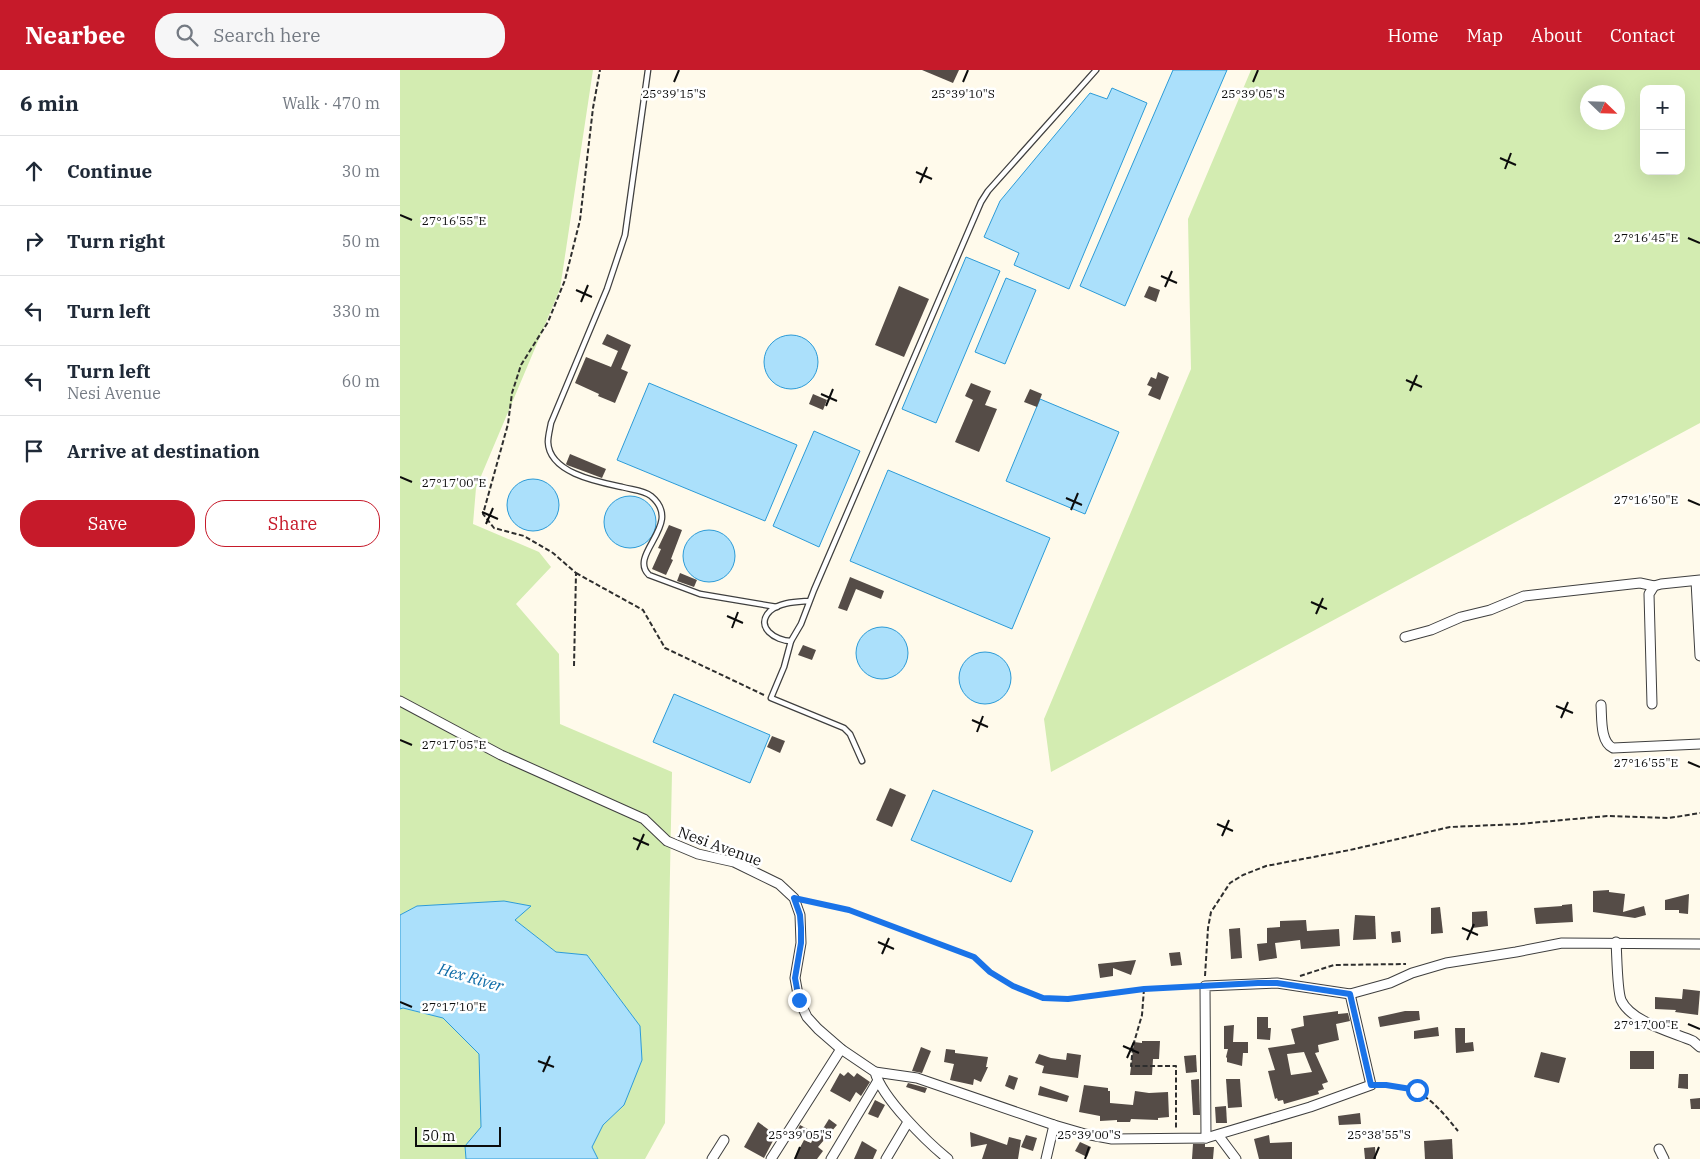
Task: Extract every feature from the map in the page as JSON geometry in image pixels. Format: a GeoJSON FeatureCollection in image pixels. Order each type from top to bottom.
{"type":"FeatureCollection","features":[{"type":"Feature","properties":{"kind":"street"},"geometry":{"type":"LineString","coordinates":[[1405,637],[1431,630],[1461,617],[1490,610],[1524,596],[1634,583],[1654,586],[1698,580],[1700,656]]}},
{"type":"Feature","properties":{"kind":"street"},"geometry":{"type":"LineString","coordinates":[[1652,704],[1649,594],[1654,586]]}},
{"type":"Feature","properties":{"kind":"street","name":"Nesi Avenue"},"geometry":{"type":"LineString","coordinates":[[400,701],[501,755],[644,819],[667,841],[698,854],[734,862],[755,871],[779,884],[794,898]]}},
{"type":"Feature","properties":{"kind":"street"},"geometry":{"type":"LineString","coordinates":[[1601,705],[1604,740],[1608,746],[1613,748],[1700,744]]}},
{"type":"Feature","properties":{"kind":"street"},"geometry":{"type":"LineString","coordinates":[[794,898],[800,915],[801,928],[801,943],[795,978],[799,1000],[808,1017],[818,1029],[876,1077],[908,1122],[945,1158]]}},
{"type":"Feature","properties":{"kind":"street"},"geometry":{"type":"LineString","coordinates":[[1616,942],[1621,999],[1627,1008],[1640,1019],[1693,1041],[1700,1047]]}},
{"type":"Feature","properties":{"kind":"street"},"geometry":{"type":"LineString","coordinates":[[1206,1138],[1205,986],[1277,983],[1350,994],[1390,983],[1412,973],[1446,963],[1562,943],[1700,944]]}},
{"type":"Feature","properties":{"kind":"street"},"geometry":{"type":"LineString","coordinates":[[876,1077],[917,1078],[1054,1125],[1112,1139],[1206,1138],[1310,1107],[1371,1085],[1350,994]]}},
{"type":"Feature","properties":{"kind":"street"},"geometry":{"type":"LineString","coordinates":[[771,1159],[841,1049]]}},
{"type":"Feature","properties":{"kind":"street"},"geometry":{"type":"LineString","coordinates":[[831,1159],[876,1077]]}},
{"type":"Feature","properties":{"kind":"street"},"geometry":{"type":"LineString","coordinates":[[886,1159],[908,1122]]}},
{"type":"Feature","properties":{"kind":"street"},"geometry":{"type":"LineString","coordinates":[[1046,1159],[1054,1125]]}},
{"type":"Feature","properties":{"kind":"street"},"geometry":{"type":"LineString","coordinates":[[1218,1135],[1236,1159]]}},
{"type":"Feature","properties":{"kind":"street"},"geometry":{"type":"LineString","coordinates":[[712,1159],[724,1140]]}},
{"type":"Feature","properties":{"kind":"street"},"geometry":{"type":"LineString","coordinates":[[1659,1149],[1664,1159]]}},
{"type":"Feature","properties":{"kind":"lane"},"geometry":{"type":"LineString","coordinates":[[648,70],[624,235],[607,289],[551,423],[548,441],[549,448],[559,464],[568,470],[591,480],[645,492],[653,498],[662,514],[661,526],[643,563],[643,568],[648,575],[700,594],[776,607]]}},
{"type":"Feature","properties":{"kind":"lane"},"geometry":{"type":"LineString","coordinates":[[862,761],[850,734],[844,728],[771,698],[784,667],[791,641],[801,624],[809,601],[981,202],[988,191],[1096,70]]}},
{"type":"Feature","properties":{"kind":"lane"},"geometry":{"type":"LineString","coordinates":[[791,641],[780,640],[768,632],[765,627],[765,619],[770,611],[776,607],[809,601]]}},
{"type":"Feature","properties":{"kind":"path"},"geometry":{"type":"LineString","coordinates":[[600,70],[593,108],[580,220],[565,280],[548,322],[521,365],[512,393],[508,424],[483,514],[494,528],[524,536],[553,553],[576,573],[643,610],[665,648],[771,698]]}},
{"type":"Feature","properties":{"kind":"path"},"geometry":{"type":"LineString","coordinates":[[574,666],[576,573]]}},
{"type":"Feature","properties":{"kind":"path"},"geometry":{"type":"LineString","coordinates":[[794,898],[849,910],[974,957],[990,972],[1013,986],[1043,998],[1068,999],[1144,989],[1205,986],[1208,928],[1211,912],[1230,883],[1243,875],[1266,866],[1350,850],[1450,827],[1519,824],[1607,816],[1669,818],[1700,813]]}},
{"type":"Feature","properties":{"kind":"path"},"geometry":{"type":"LineString","coordinates":[[1296,977],[1334,965],[1409,964]]}},
{"type":"Feature","properties":{"kind":"path"},"geometry":{"type":"LineString","coordinates":[[1144,989],[1142,1015],[1133,1046],[1131,1066],[1176,1066],[1176,1139]]}},
{"type":"Feature","properties":{"kind":"path"},"geometry":{"type":"LineString","coordinates":[[1371,1085],[1386,1085],[1417,1090],[1439,1108],[1458,1131]]}},
{"type":"Feature","properties":{"kind":"green space"},"geometry":{"type":"Polygon","coordinates":[[[400,70],[593,70],[560,289],[476,488],[473,524],[539,552],[551,567],[516,604],[559,654],[560,724],[672,772],[665,1123],[645,1159],[598,1159],[592,1147],[603,1125],[624,1105],[642,1060],[640,1026],[587,955],[556,952],[515,920],[530,906],[504,901],[417,906],[400,915],[400,70]]]}},
{"type":"Feature","properties":{"kind":"green space"},"geometry":{"type":"Polygon","coordinates":[[[1251,70],[1700,70],[1700,423],[1051,772],[1044,719],[1191,369],[1188,219],[1251,70]]]}},
{"type":"Feature","properties":{"kind":"green space"},"geometry":{"type":"Polygon","coordinates":[[[400,1009],[443,1018],[479,1054],[481,1127],[465,1146],[466,1159],[400,1159],[400,1009]]]}},
{"type":"Feature","properties":{"kind":"water"},"geometry":{"type":"Polygon","coordinates":[[[1173,70],[1227,70],[1125,306],[1080,286],[1173,70]]]}},
{"type":"Feature","properties":{"kind":"water"},"geometry":{"type":"Polygon","coordinates":[[[1112,88],[1147,103],[1069,289],[1014,265],[1019,253],[984,237],[1000,201],[1090,93],[1107,99],[1112,88]]]}},
{"type":"Feature","properties":{"kind":"water"},"geometry":{"type":"Polygon","coordinates":[[[966,257],[1000,271],[936,423],[902,409],[966,257]]]}},
{"type":"Feature","properties":{"kind":"water"},"geometry":{"type":"Polygon","coordinates":[[[1006,278],[1036,290],[1005,364],[975,352],[1006,278]]]}},
{"type":"Feature","properties":{"kind":"water"},"geometry":{"type":"Polygon","coordinates":[[[791,335],[810,343],[818,362],[810,381],[791,389],[772,381],[764,362],[772,343],[791,335]]]}},
{"type":"Feature","properties":{"kind":"water"},"geometry":{"type":"Polygon","coordinates":[[[649,383],[797,445],[765,521],[617,460],[649,383]]]}},
{"type":"Feature","properties":{"kind":"water"},"geometry":{"type":"Polygon","coordinates":[[[1040,399],[1119,432],[1085,514],[1006,481],[1040,399]]]}},
{"type":"Feature","properties":{"kind":"water"},"geometry":{"type":"Polygon","coordinates":[[[814,431],[860,451],[819,547],[773,526],[814,431]]]}},
{"type":"Feature","properties":{"kind":"water"},"geometry":{"type":"Polygon","coordinates":[[[888,470],[1050,538],[1012,629],[850,561],[888,470]]]}},
{"type":"Feature","properties":{"kind":"water"},"geometry":{"type":"Polygon","coordinates":[[[533,479],[543,481],[551,487],[557,495],[559,505],[557,515],[551,523],[543,529],[533,531],[523,529],[515,523],[509,515],[507,505],[509,495],[515,487],[523,481],[533,479]]]}},
{"type":"Feature","properties":{"kind":"water"},"geometry":{"type":"Polygon","coordinates":[[[630,496],[640,498],[648,504],[654,512],[656,522],[654,532],[648,540],[640,546],[630,548],[620,546],[612,540],[606,532],[604,522],[606,512],[612,504],[620,498],[630,496]]]}},
{"type":"Feature","properties":{"kind":"water"},"geometry":{"type":"Polygon","coordinates":[[[709,530],[719,532],[727,538],[733,546],[735,556],[733,566],[727,574],[719,580],[709,582],[699,580],[691,574],[685,566],[683,556],[685,546],[691,538],[699,532],[709,530]]]}},
{"type":"Feature","properties":{"kind":"water"},"geometry":{"type":"Polygon","coordinates":[[[882,627],[892,629],[900,635],[906,643],[908,653],[906,663],[900,671],[892,677],[882,679],[872,677],[864,671],[858,663],[856,653],[858,643],[864,635],[872,629],[882,627]]]}},
{"type":"Feature","properties":{"kind":"water"},"geometry":{"type":"Polygon","coordinates":[[[985,652],[995,654],[1003,660],[1009,668],[1011,678],[1009,688],[1003,696],[995,702],[985,704],[975,702],[967,696],[961,688],[959,678],[961,668],[967,660],[975,654],[985,652]]]}},
{"type":"Feature","properties":{"kind":"water"},"geometry":{"type":"Polygon","coordinates":[[[674,694],[770,735],[750,783],[653,742],[674,694]]]}},
{"type":"Feature","properties":{"kind":"water"},"geometry":{"type":"Polygon","coordinates":[[[933,790],[1033,831],[1011,882],[911,840],[933,790]]]}},
{"type":"Feature","properties":{"kind":"water","name":"Hex River"},"geometry":{"type":"Polygon","coordinates":[[[504,901],[531,906],[515,920],[556,952],[587,955],[640,1026],[642,1060],[624,1105],[603,1125],[592,1147],[598,1159],[466,1159],[465,1146],[481,1127],[479,1054],[443,1018],[403,1008],[400,1009],[400,915],[417,906],[504,901]]]}},
{"type":"Feature","properties":{"kind":"building"},"geometry":{"type":"Polygon","coordinates":[[[922,70],[959,70],[953,83],[922,70]]]}},
{"type":"Feature","properties":{"kind":"building"},"geometry":{"type":"Polygon","coordinates":[[[899,286],[929,299],[904,357],[875,345],[899,286]]]}},
{"type":"Feature","properties":{"kind":"building"},"geometry":{"type":"Polygon","coordinates":[[[1149,286],[1160,290],[1156,302],[1144,297],[1149,286]]]}},
{"type":"Feature","properties":{"kind":"building"},"geometry":{"type":"Polygon","coordinates":[[[607,334],[631,345],[621,369],[628,372],[615,403],[575,383],[586,357],[611,367],[618,351],[602,344],[607,334]]]}},
{"type":"Feature","properties":{"kind":"building"},"geometry":{"type":"Polygon","coordinates":[[[1158,372],[1169,377],[1160,400],[1148,395],[1152,387],[1147,385],[1151,377],[1156,379],[1158,372]]]}},
{"type":"Feature","properties":{"kind":"building"},"geometry":{"type":"Polygon","coordinates":[[[971,383],[991,391],[985,405],[997,409],[979,452],[955,442],[973,400],[965,396],[971,383]]]}},
{"type":"Feature","properties":{"kind":"building"},"geometry":{"type":"Polygon","coordinates":[[[1030,389],[1042,394],[1037,407],[1024,402],[1030,389]]]}},
{"type":"Feature","properties":{"kind":"building"},"geometry":{"type":"Polygon","coordinates":[[[813,394],[827,400],[823,410],[809,404],[813,394]]]}},
{"type":"Feature","properties":{"kind":"building"},"geometry":{"type":"Polygon","coordinates":[[[570,454],[606,469],[602,478],[567,465],[570,454]]]}},
{"type":"Feature","properties":{"kind":"building"},"geometry":{"type":"Polygon","coordinates":[[[669,525],[682,530],[671,559],[673,560],[666,575],[652,569],[661,549],[658,548],[669,525]]]}},
{"type":"Feature","properties":{"kind":"building"},"geometry":{"type":"Polygon","coordinates":[[[680,573],[697,580],[694,587],[677,581],[680,573]]]}},
{"type":"Feature","properties":{"kind":"building"},"geometry":{"type":"Polygon","coordinates":[[[850,577],[884,591],[881,599],[856,589],[847,611],[838,608],[850,577]]]}},
{"type":"Feature","properties":{"kind":"building"},"geometry":{"type":"Polygon","coordinates":[[[803,645],[816,650],[812,660],[798,655],[803,645]]]}},
{"type":"Feature","properties":{"kind":"building"},"geometry":{"type":"Polygon","coordinates":[[[772,736],[785,741],[780,753],[767,747],[772,736]]]}},
{"type":"Feature","properties":{"kind":"building"},"geometry":{"type":"Polygon","coordinates":[[[890,788],[906,795],[892,827],[876,820],[890,788]]]}},
{"type":"Feature","properties":{"kind":"building"},"geometry":{"type":"Polygon","coordinates":[[[1609,890],[1609,892],[1625,894],[1623,912],[1644,906],[1646,915],[1635,918],[1593,912],[1593,891],[1609,890]]]}},
{"type":"Feature","properties":{"kind":"building"},"geometry":{"type":"Polygon","coordinates":[[[1689,894],[1688,914],[1679,913],[1679,910],[1665,910],[1665,900],[1689,894]]]}},
{"type":"Feature","properties":{"kind":"building"},"geometry":{"type":"Polygon","coordinates":[[[1572,904],[1573,922],[1536,924],[1534,908],[1572,904]]]}},
{"type":"Feature","properties":{"kind":"building"},"geometry":{"type":"Polygon","coordinates":[[[1440,907],[1443,933],[1431,934],[1431,908],[1440,907]]]}},
{"type":"Feature","properties":{"kind":"building"},"geometry":{"type":"Polygon","coordinates":[[[1487,911],[1488,926],[1472,928],[1472,912],[1487,911]]]}},
{"type":"Feature","properties":{"kind":"building"},"geometry":{"type":"Polygon","coordinates":[[[1355,915],[1375,916],[1376,939],[1353,940],[1355,915]]]}},
{"type":"Feature","properties":{"kind":"building"},"geometry":{"type":"Polygon","coordinates":[[[1306,920],[1307,931],[1339,929],[1340,946],[1301,949],[1300,940],[1275,943],[1277,958],[1259,961],[1257,944],[1267,943],[1267,928],[1280,927],[1280,921],[1306,920]]]}},
{"type":"Feature","properties":{"kind":"building"},"geometry":{"type":"Polygon","coordinates":[[[1240,928],[1242,958],[1231,959],[1229,929],[1240,928]]]}},
{"type":"Feature","properties":{"kind":"building"},"geometry":{"type":"Polygon","coordinates":[[[1400,931],[1401,942],[1392,943],[1391,932],[1400,931]]]}},
{"type":"Feature","properties":{"kind":"building"},"geometry":{"type":"Polygon","coordinates":[[[1180,952],[1182,965],[1171,966],[1169,953],[1180,952]]]}},
{"type":"Feature","properties":{"kind":"building"},"geometry":{"type":"Polygon","coordinates":[[[1136,960],[1131,975],[1113,968],[1113,976],[1100,978],[1098,964],[1136,960]]]}},
{"type":"Feature","properties":{"kind":"building"},"geometry":{"type":"Polygon","coordinates":[[[1683,989],[1700,991],[1698,1015],[1675,1012],[1676,1010],[1655,1009],[1655,997],[1682,999],[1683,989]]]}},
{"type":"Feature","properties":{"kind":"building"},"geometry":{"type":"Polygon","coordinates":[[[1338,1011],[1338,1014],[1348,1013],[1350,1021],[1336,1024],[1339,1040],[1318,1045],[1319,1052],[1315,1053],[1328,1082],[1322,1084],[1324,1089],[1318,1091],[1319,1094],[1284,1104],[1283,1100],[1278,1101],[1277,1098],[1275,1099],[1268,1071],[1275,1070],[1268,1048],[1295,1044],[1291,1029],[1304,1026],[1303,1016],[1338,1011]],[[1304,1052],[1287,1054],[1291,1075],[1312,1072],[1304,1052]]]}},
{"type":"Feature","properties":{"kind":"building"},"geometry":{"type":"Polygon","coordinates":[[[1405,1011],[1419,1011],[1420,1020],[1380,1027],[1378,1017],[1405,1011]]]}},
{"type":"Feature","properties":{"kind":"building"},"geometry":{"type":"Polygon","coordinates":[[[1257,1017],[1268,1017],[1268,1028],[1271,1028],[1270,1040],[1257,1039],[1257,1017]]]}},
{"type":"Feature","properties":{"kind":"building"},"geometry":{"type":"Polygon","coordinates":[[[1234,1025],[1233,1042],[1248,1042],[1248,1053],[1243,1053],[1242,1066],[1227,1062],[1228,1049],[1224,1049],[1224,1026],[1234,1025]]]}},
{"type":"Feature","properties":{"kind":"building"},"geometry":{"type":"Polygon","coordinates":[[[1438,1027],[1439,1036],[1414,1039],[1414,1031],[1438,1027]]]}},
{"type":"Feature","properties":{"kind":"building"},"geometry":{"type":"Polygon","coordinates":[[[1455,1028],[1465,1028],[1465,1043],[1473,1042],[1474,1051],[1456,1053],[1455,1028]]]}},
{"type":"Feature","properties":{"kind":"building"},"geometry":{"type":"Polygon","coordinates":[[[1142,1041],[1160,1041],[1159,1059],[1153,1059],[1152,1075],[1130,1075],[1134,1042],[1142,1043],[1142,1041]]]}},
{"type":"Feature","properties":{"kind":"building"},"geometry":{"type":"Polygon","coordinates":[[[921,1047],[931,1051],[922,1073],[912,1071],[921,1047]]]}},
{"type":"Feature","properties":{"kind":"building"},"geometry":{"type":"Polygon","coordinates":[[[946,1049],[955,1050],[955,1053],[988,1057],[986,1067],[988,1067],[981,1082],[974,1079],[973,1085],[950,1080],[954,1064],[944,1062],[946,1049]]]}},
{"type":"Feature","properties":{"kind":"building"},"geometry":{"type":"Polygon","coordinates":[[[1630,1051],[1654,1051],[1654,1069],[1630,1069],[1630,1051]]]}},
{"type":"Feature","properties":{"kind":"building"},"geometry":{"type":"Polygon","coordinates":[[[1541,1052],[1566,1058],[1559,1083],[1534,1077],[1541,1052]]]}},
{"type":"Feature","properties":{"kind":"building"},"geometry":{"type":"Polygon","coordinates":[[[1067,1053],[1081,1055],[1078,1078],[1042,1073],[1044,1066],[1035,1063],[1039,1054],[1066,1060],[1067,1053]]]}},
{"type":"Feature","properties":{"kind":"building"},"geometry":{"type":"Polygon","coordinates":[[[1196,1055],[1197,1072],[1186,1073],[1184,1056],[1196,1055]]]}},
{"type":"Feature","properties":{"kind":"building"},"geometry":{"type":"Polygon","coordinates":[[[848,1072],[854,1077],[857,1073],[870,1082],[861,1096],[856,1092],[850,1102],[830,1091],[840,1073],[844,1076],[848,1072]]]}},
{"type":"Feature","properties":{"kind":"building"},"geometry":{"type":"Polygon","coordinates":[[[1679,1074],[1688,1074],[1688,1089],[1678,1088],[1679,1074]]]}},
{"type":"Feature","properties":{"kind":"building"},"geometry":{"type":"Polygon","coordinates":[[[1009,1075],[1018,1078],[1014,1090],[1005,1086],[1009,1075]]]}},
{"type":"Feature","properties":{"kind":"building"},"geometry":{"type":"Polygon","coordinates":[[[1199,1079],[1200,1115],[1193,1115],[1191,1080],[1199,1079]]]}},
{"type":"Feature","properties":{"kind":"building"},"geometry":{"type":"Polygon","coordinates":[[[1226,1079],[1240,1079],[1242,1107],[1228,1108],[1226,1079]]]}},
{"type":"Feature","properties":{"kind":"building"},"geometry":{"type":"Polygon","coordinates":[[[908,1083],[927,1088],[925,1093],[906,1087],[908,1083]]]}},
{"type":"Feature","properties":{"kind":"building"},"geometry":{"type":"Polygon","coordinates":[[[1084,1085],[1108,1088],[1108,1091],[1110,1091],[1110,1103],[1133,1105],[1135,1091],[1149,1093],[1168,1092],[1169,1117],[1158,1118],[1158,1120],[1131,1119],[1130,1122],[1117,1122],[1117,1120],[1100,1121],[1100,1116],[1079,1112],[1084,1085]]]}},
{"type":"Feature","properties":{"kind":"building"},"geometry":{"type":"Polygon","coordinates":[[[1040,1086],[1069,1096],[1067,1102],[1038,1095],[1040,1086]]]}},
{"type":"Feature","properties":{"kind":"building"},"geometry":{"type":"Polygon","coordinates":[[[1700,1098],[1700,1109],[1691,1109],[1690,1099],[1700,1098]]]}},
{"type":"Feature","properties":{"kind":"building"},"geometry":{"type":"Polygon","coordinates":[[[875,1100],[885,1105],[878,1118],[868,1114],[875,1100]]]}},
{"type":"Feature","properties":{"kind":"building"},"geometry":{"type":"Polygon","coordinates":[[[1226,1106],[1227,1123],[1216,1123],[1215,1107],[1226,1106]]]}},
{"type":"Feature","properties":{"kind":"building"},"geometry":{"type":"Polygon","coordinates":[[[1360,1113],[1361,1124],[1339,1125],[1338,1116],[1360,1113]]]}},
{"type":"Feature","properties":{"kind":"building"},"geometry":{"type":"Polygon","coordinates":[[[829,1119],[837,1125],[818,1147],[823,1151],[817,1159],[794,1159],[804,1140],[811,1143],[812,1141],[798,1129],[800,1125],[819,1135],[829,1119]]]}},
{"type":"Feature","properties":{"kind":"building"},"geometry":{"type":"Polygon","coordinates":[[[758,1122],[776,1135],[764,1158],[744,1147],[758,1122]]]}},
{"type":"Feature","properties":{"kind":"building"},"geometry":{"type":"Polygon","coordinates":[[[970,1132],[1007,1145],[1009,1137],[1021,1140],[1018,1159],[982,1159],[987,1144],[971,1147],[970,1132]]]}},
{"type":"Feature","properties":{"kind":"building"},"geometry":{"type":"Polygon","coordinates":[[[1026,1135],[1037,1138],[1033,1151],[1021,1147],[1026,1135]]]}},
{"type":"Feature","properties":{"kind":"building"},"geometry":{"type":"Polygon","coordinates":[[[1269,1135],[1270,1143],[1292,1142],[1292,1159],[1259,1159],[1254,1139],[1269,1135]]]}},
{"type":"Feature","properties":{"kind":"building"},"geometry":{"type":"Polygon","coordinates":[[[1452,1139],[1453,1159],[1425,1159],[1424,1141],[1452,1139]]]}},
{"type":"Feature","properties":{"kind":"building"},"geometry":{"type":"Polygon","coordinates":[[[862,1141],[877,1150],[873,1159],[854,1159],[862,1141]]]}},
{"type":"Feature","properties":{"kind":"building"},"geometry":{"type":"Polygon","coordinates":[[[1080,1142],[1091,1147],[1087,1157],[1075,1151],[1080,1142]]]}},
{"type":"Feature","properties":{"kind":"building"},"geometry":{"type":"Polygon","coordinates":[[[1193,1144],[1205,1144],[1205,1147],[1214,1147],[1213,1159],[1192,1159],[1193,1144]]]}},
{"type":"Feature","properties":{"kind":"building"},"geometry":{"type":"Polygon","coordinates":[[[1375,1147],[1376,1159],[1365,1159],[1364,1148],[1375,1147]]]}},
{"type":"Feature","properties":{"kind":"route"},"geometry":{"type":"LineString","coordinates":[[799,1000],[795,978],[801,943],[801,928],[800,915],[794,898],[849,910],[974,957],[990,972],[1013,986],[1043,998],[1068,999],[1144,989],[1258,983],[1277,983],[1350,994],[1371,1085],[1386,1085],[1417,1090]]}}]}
